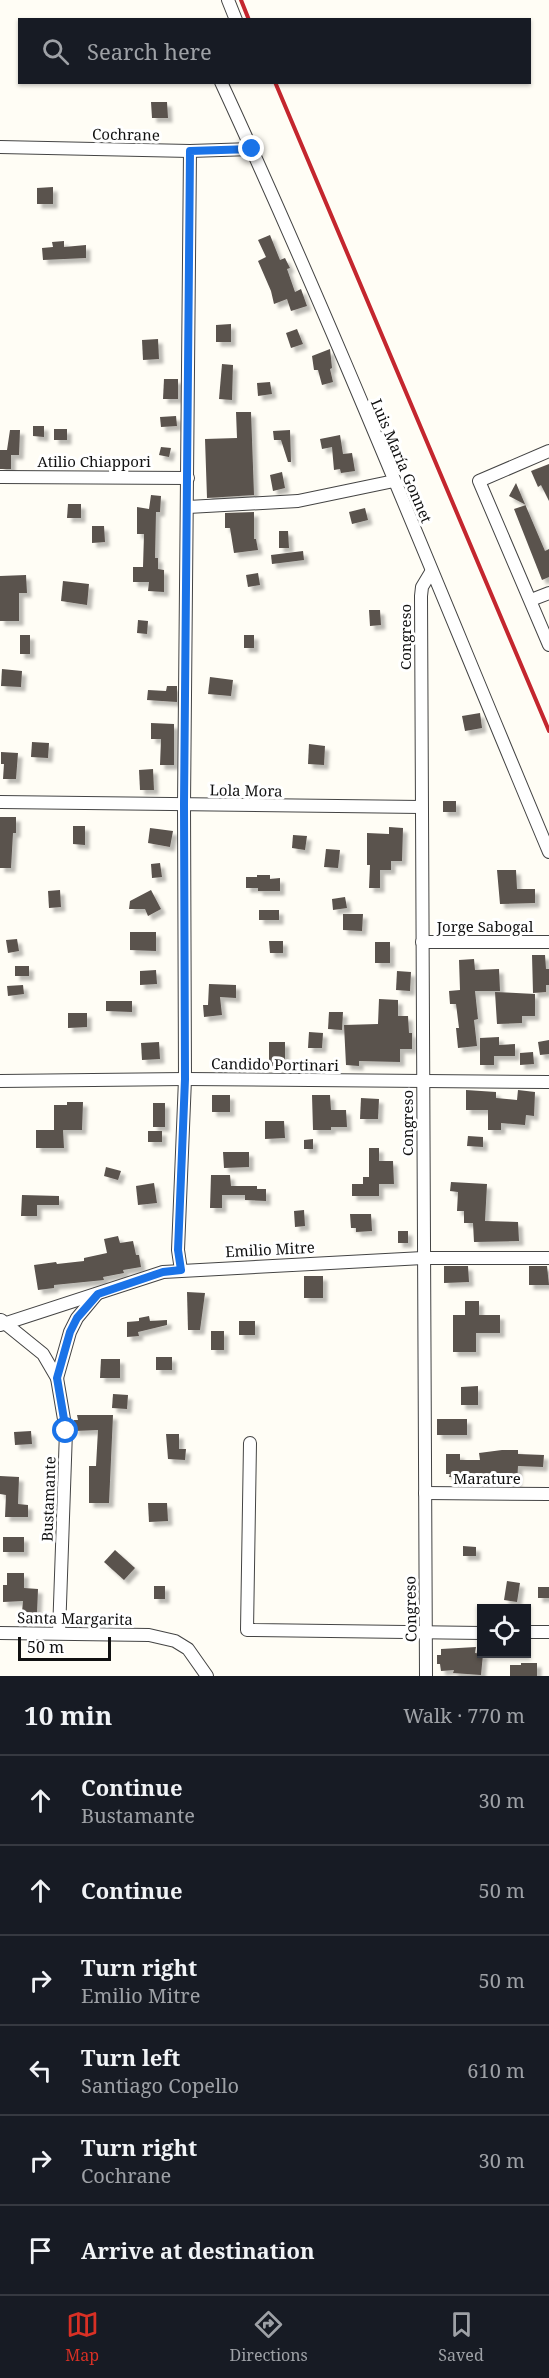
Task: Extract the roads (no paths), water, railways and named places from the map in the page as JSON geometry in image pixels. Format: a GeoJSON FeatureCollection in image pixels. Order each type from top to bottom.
{"type":"FeatureCollection","features":[{"type":"Feature","properties":{"kind":"street"},"geometry":{"type":"LineString","coordinates":[[228,0],[235,18]]}},
{"type":"Feature","properties":{"kind":"street","name":"Luis María Gonnet"},"geometry":{"type":"LineString","coordinates":[[222,84],[394,481],[549,852]]}},
{"type":"Feature","properties":{"kind":"street","name":"Cochrane"},"geometry":{"type":"LineString","coordinates":[[0,147],[190,151],[252,149]]}},
{"type":"Feature","properties":{"kind":"street"},"geometry":{"type":"LineString","coordinates":[[181,1270],[178,1250],[185,1079],[184,805],[190,151]]}},
{"type":"Feature","properties":{"kind":"street"},"geometry":{"type":"LineString","coordinates":[[549,450],[479,481],[549,645]]}},
{"type":"Feature","properties":{"kind":"street","name":"Atilio Chiappori"},"geometry":{"type":"LineString","coordinates":[[0,477],[188,478]]}},
{"type":"Feature","properties":{"kind":"street"},"geometry":{"type":"LineString","coordinates":[[188,507],[298,501],[394,481]]}},
{"type":"Feature","properties":{"kind":"street","name":"Congreso"},"geometry":{"type":"LineString","coordinates":[[426,1676],[421,596],[422,587],[432,572]]}},
{"type":"Feature","properties":{"kind":"street"},"geometry":{"type":"LineString","coordinates":[[531,600],[549,593]]}},
{"type":"Feature","properties":{"kind":"street","name":"Lola Mora"},"geometry":{"type":"LineString","coordinates":[[0,802],[421,807]]}},
{"type":"Feature","properties":{"kind":"street","name":"Jorge Sabogal"},"geometry":{"type":"LineString","coordinates":[[422,942],[549,942]]}},
{"type":"Feature","properties":{"kind":"street","name":"Candido Portinari"},"geometry":{"type":"LineString","coordinates":[[0,1081],[185,1079],[549,1082]]}},
{"type":"Feature","properties":{"kind":"street","name":"Emilio Mitre"},"geometry":{"type":"LineString","coordinates":[[2,1323],[163,1272],[423,1258],[549,1258]]}},
{"type":"Feature","properties":{"kind":"street"},"geometry":{"type":"LineString","coordinates":[[57,1378],[70,1332],[77,1318],[98,1294]]}},
{"type":"Feature","properties":{"kind":"street","name":"Bustamante"},"geometry":{"type":"LineString","coordinates":[[2,1323],[42,1354],[57,1378],[66,1431],[59,1633]]}},
{"type":"Feature","properties":{"kind":"street"},"geometry":{"type":"LineString","coordinates":[[249,1443],[247,1630],[477,1633]]}},
{"type":"Feature","properties":{"kind":"street","name":"Marature"},"geometry":{"type":"LineString","coordinates":[[425,1493],[549,1494]]}},
{"type":"Feature","properties":{"kind":"street"},"geometry":{"type":"LineString","coordinates":[[531,1632],[549,1632]]}},
{"type":"Feature","properties":{"kind":"street","name":"Santa Margarita"},"geometry":{"type":"LineString","coordinates":[[0,1633],[149,1635],[175,1641],[188,1649],[207,1676]]}},
{"type":"Feature","properties":{"kind":"railway"},"geometry":{"type":"LineString","coordinates":[[241,0],[248,18]]}},
{"type":"Feature","properties":{"kind":"railway"},"geometry":{"type":"LineString","coordinates":[[276,84],[549,731]]}}]}
